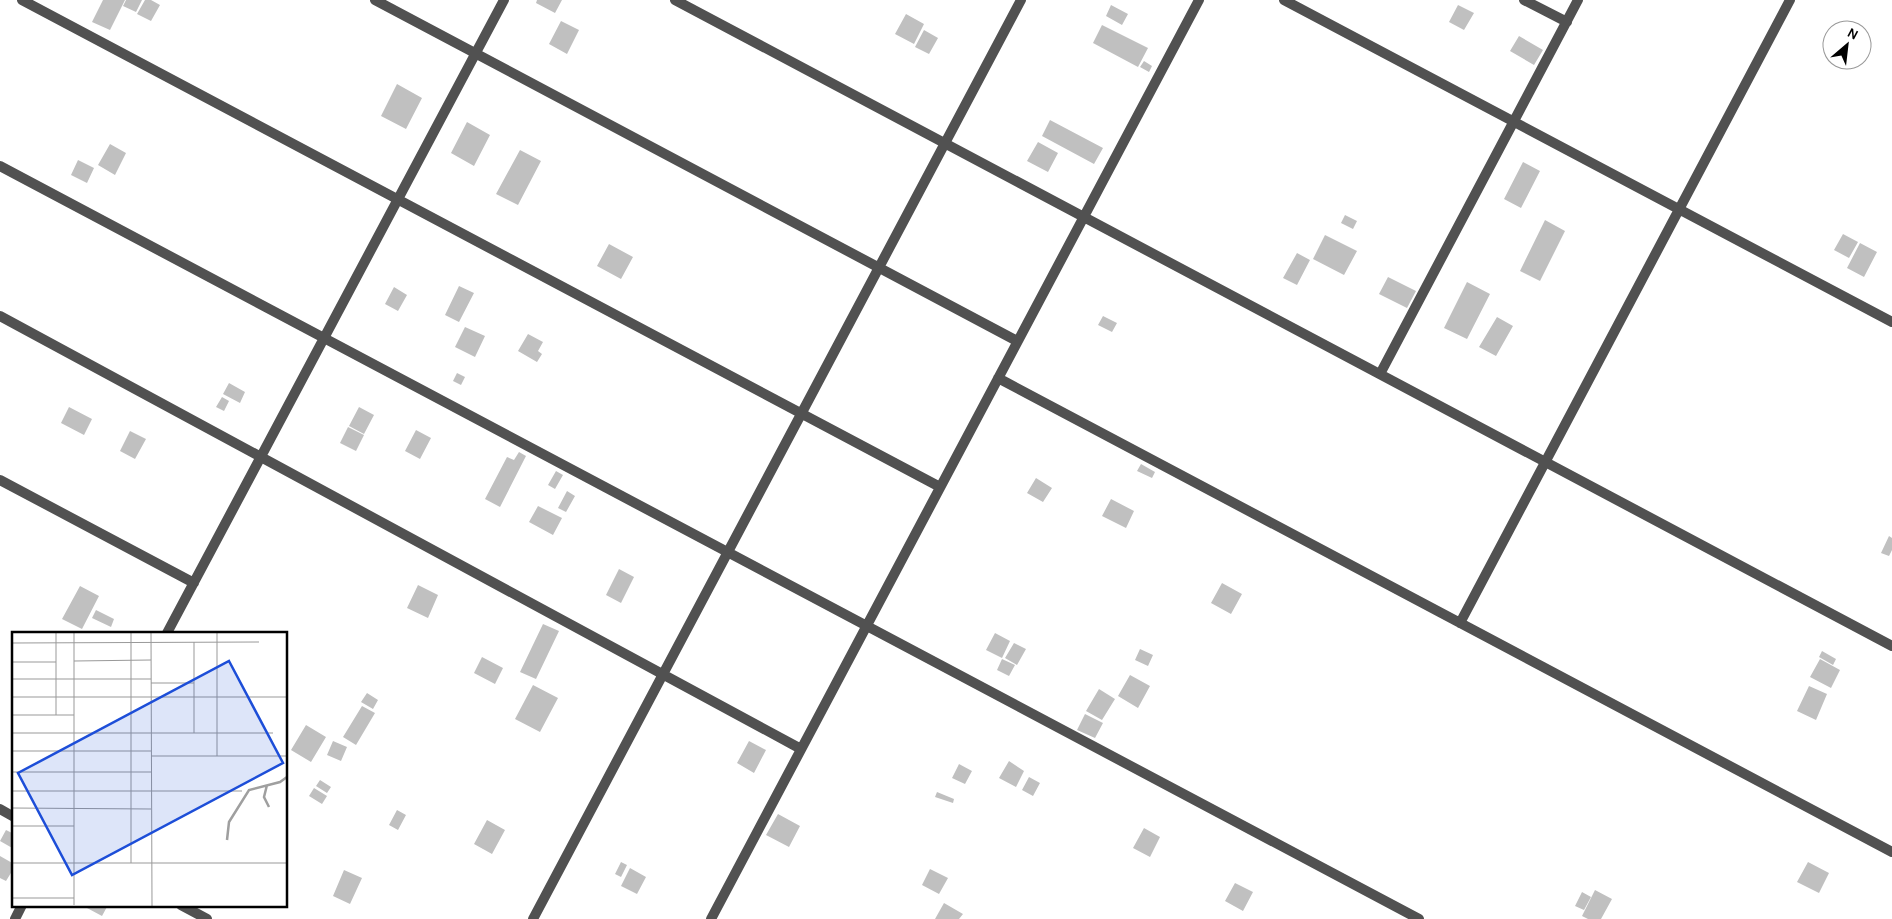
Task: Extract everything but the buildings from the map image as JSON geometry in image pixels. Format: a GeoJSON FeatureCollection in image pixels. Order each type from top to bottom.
{"type":"FeatureCollection","features":[{"type":"Feature","properties":{"kind":"street"},"geometry":{"type":"LineString","coordinates":[[22,0],[940,487]]}},
{"type":"Feature","properties":{"kind":"street"},"geometry":{"type":"LineString","coordinates":[[375,0],[1018,341]]}},
{"type":"Feature","properties":{"kind":"street"},"geometry":{"type":"LineString","coordinates":[[168,632],[504,0]]}},
{"type":"Feature","properties":{"kind":"street"},"geometry":{"type":"LineString","coordinates":[[675,0],[1892,646]]}},
{"type":"Feature","properties":{"kind":"street"},"geometry":{"type":"LineString","coordinates":[[533,919],[1021,0]]}},
{"type":"Feature","properties":{"kind":"street"},"geometry":{"type":"LineString","coordinates":[[711,919],[1199,0]]}},
{"type":"Feature","properties":{"kind":"street"},"geometry":{"type":"LineString","coordinates":[[1284,0],[1892,322]]}},
{"type":"Feature","properties":{"kind":"street"},"geometry":{"type":"LineString","coordinates":[[1524,0],[1566,22]]}},
{"type":"Feature","properties":{"kind":"street"},"geometry":{"type":"LineString","coordinates":[[1380,374],[1578,0]]}},
{"type":"Feature","properties":{"kind":"street"},"geometry":{"type":"LineString","coordinates":[[1460,623],[1790,0]]}},
{"type":"Feature","properties":{"kind":"street"},"geometry":{"type":"LineString","coordinates":[[0,166],[1419,919]]}},
{"type":"Feature","properties":{"kind":"street"},"geometry":{"type":"LineString","coordinates":[[0,316],[801,749]]}},
{"type":"Feature","properties":{"kind":"street"},"geometry":{"type":"LineString","coordinates":[[998,378],[1892,852]]}},
{"type":"Feature","properties":{"kind":"street"},"geometry":{"type":"LineString","coordinates":[[0,480],[194,583]]}},
{"type":"Feature","properties":{"kind":"street"},"geometry":{"type":"LineString","coordinates":[[0,809],[12,815]]}},
{"type":"Feature","properties":{"kind":"street"},"geometry":{"type":"LineString","coordinates":[[15,919],[22,906]]}},
{"type":"Feature","properties":{"kind":"street"},"geometry":{"type":"LineString","coordinates":[[183,906],[207,919]]}}]}
